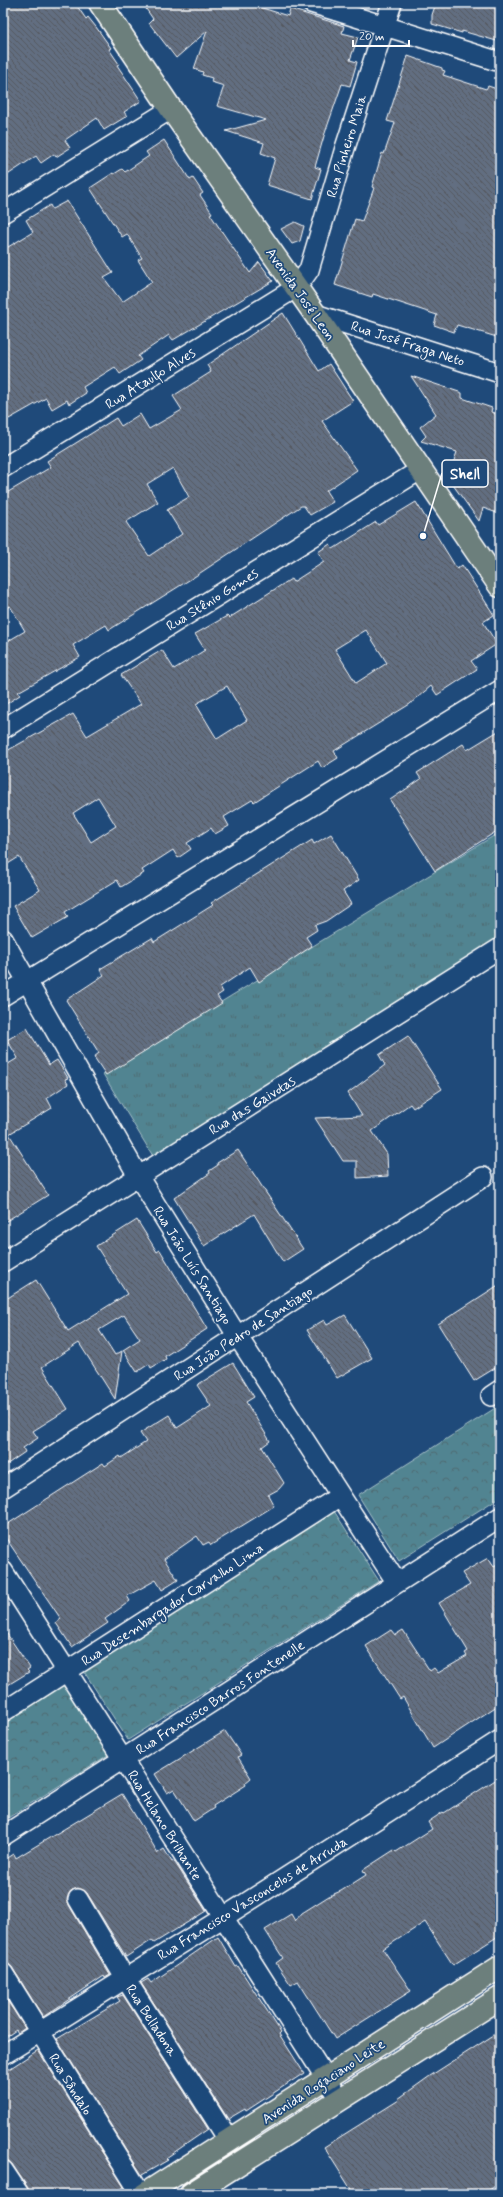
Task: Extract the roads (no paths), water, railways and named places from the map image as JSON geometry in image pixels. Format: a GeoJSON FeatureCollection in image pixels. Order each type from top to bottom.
{"type":"FeatureCollection","features":[{"type":"Feature","properties":{"kind":"main road","name":"Avenida José Leon"},"geometry":{"type":"LineString","coordinates":[[100,3],[171,109],[297,287],[500,586]]}},
{"type":"Feature","properties":{"kind":"main road","name":"Avenida Rogaciano Leite"},"geometry":{"type":"LineString","coordinates":[[145,2194],[500,1967]]}},
{"type":"Feature","properties":{"kind":"main road","name":"Avenida Rogaciano Leite"},"geometry":{"type":"LineString","coordinates":[[191,2194],[500,1998]]}},
{"type":"Feature","properties":{"kind":"street"},"geometry":{"type":"LineString","coordinates":[[311,3],[500,62]]}},
{"type":"Feature","properties":{"kind":"street","name":"Rua Pinheiro Maia"},"geometry":{"type":"LineString","coordinates":[[297,287],[308,270],[345,148],[392,3]]}},
{"type":"Feature","properties":{"kind":"street"},"geometry":{"type":"LineString","coordinates":[[3,213],[171,109]]}},
{"type":"Feature","properties":{"kind":"street","name":"Rua Ataulfo Alves"},"geometry":{"type":"LineString","coordinates":[[3,468],[297,287]]}},
{"type":"Feature","properties":{"kind":"street","name":"Rua José Fraga Neto"},"geometry":{"type":"LineString","coordinates":[[315,314],[500,373]]}},
{"type":"Feature","properties":{"kind":"street","name":"Rua Stênio Gomes"},"geometry":{"type":"LineString","coordinates":[[3,729],[420,470]]}},
{"type":"Feature","properties":{"kind":"street"},"geometry":{"type":"LineString","coordinates":[[3,996],[500,690]]}},
{"type":"Feature","properties":{"kind":"street","name":"Rua João Luís Santiago"},"geometry":{"type":"LineString","coordinates":[[3,939],[28,980],[138,1176],[238,1337],[397,1583]]}},
{"type":"Feature","properties":{"kind":"street","name":"Rua das Gaivotas"},"geometry":{"type":"LineString","coordinates":[[3,1262],[500,948]]}},
{"type":"Feature","properties":{"kind":"street","name":"Rua João Pedro de Santiago"},"geometry":{"type":"LineString","coordinates":[[3,1488],[483,1177]]}},
{"type":"Feature","properties":{"kind":"street","name":"Rua Desembargador Carvalho Lima"},"geometry":{"type":"LineString","coordinates":[[3,1712],[340,1496]]}},
{"type":"Feature","properties":{"kind":"street","name":"Rua Francisco Barros Fontenelle"},"geometry":{"type":"LineString","coordinates":[[3,1836],[500,1517]]}},
{"type":"Feature","properties":{"kind":"street","name":"Rua Helano Brilhante"},"geometry":{"type":"LineString","coordinates":[[3,1571],[339,2100]]}},
{"type":"Feature","properties":{"kind":"street","name":"Rua Francisco Vasconcelos de Arruda"},"geometry":{"type":"LineString","coordinates":[[3,2055],[224,1917],[500,1740]]}},
{"type":"Feature","properties":{"kind":"street","name":"Rua Belladona"},"geometry":{"type":"LineString","coordinates":[[78,1899],[125,1978],[229,2141]]}},
{"type":"Feature","properties":{"kind":"street","name":"Rua Sândalo"},"geometry":{"type":"LineString","coordinates":[[3,1973],[39,2033],[141,2194]]}},
{"type":"Feature","properties":{"kind":"street"},"geometry":{"type":"LineString","coordinates":[[3,2170],[19,2194]]}},
{"type":"Feature","properties":{"kind":"place","name":"Shell"},"geometry":{"type":"Point","coordinates":[423,536]}}]}
